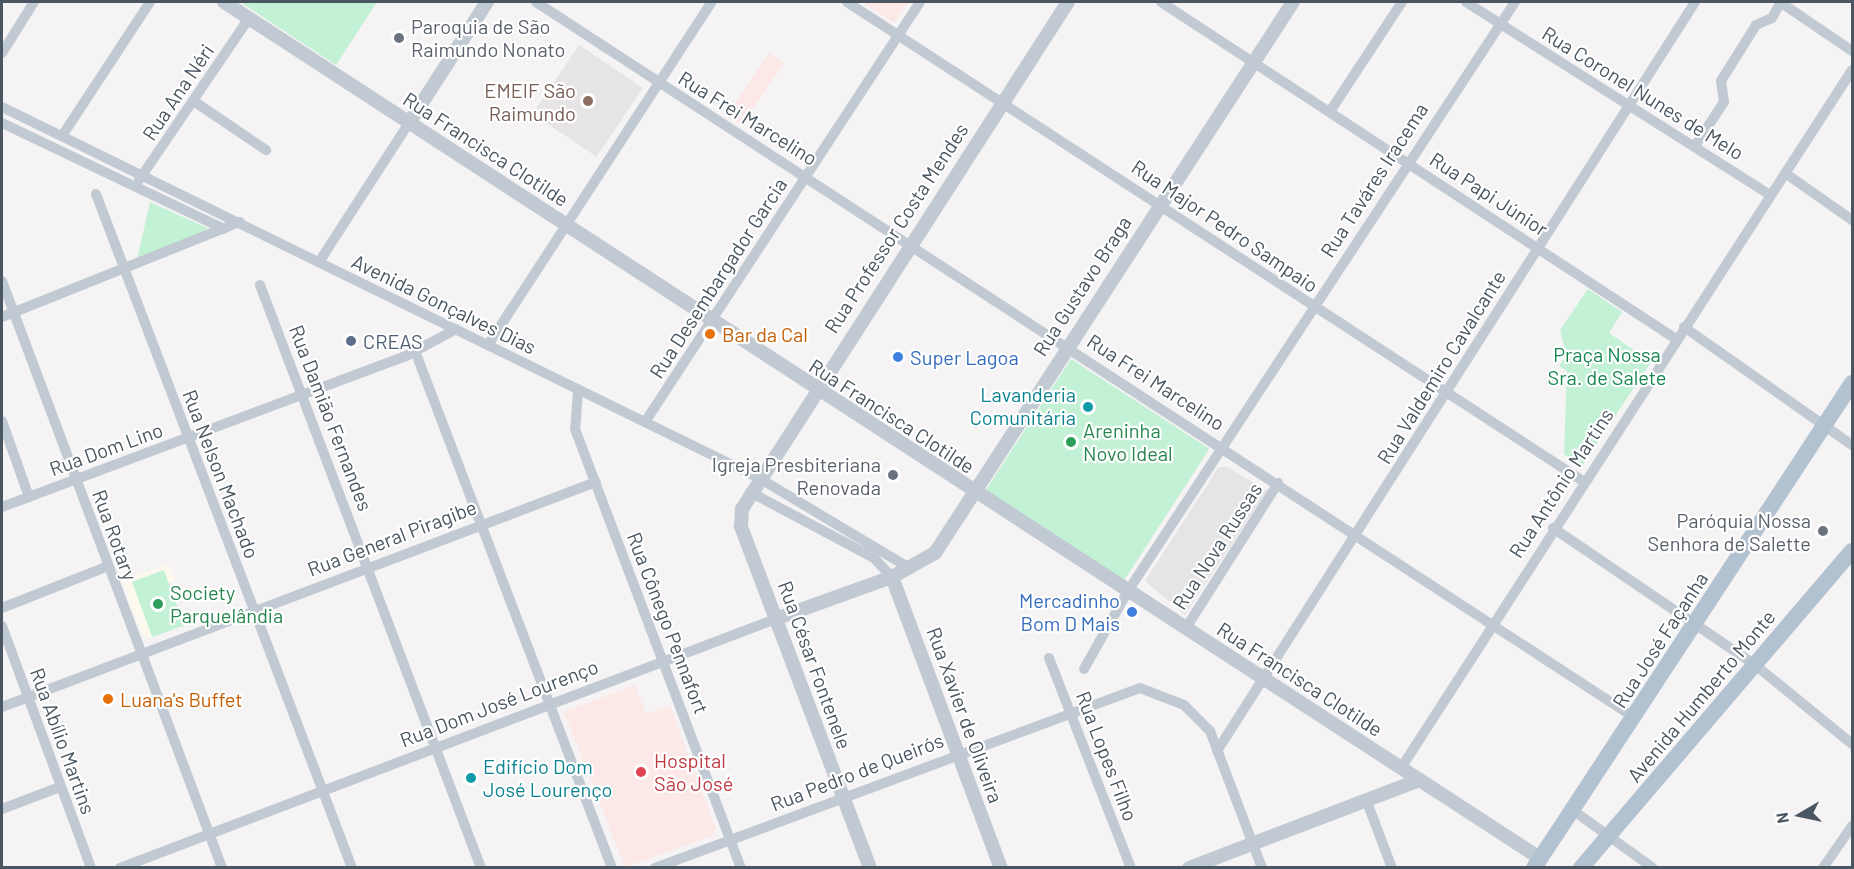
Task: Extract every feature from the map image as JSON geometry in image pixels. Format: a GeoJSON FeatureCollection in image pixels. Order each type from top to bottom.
{"type":"FeatureCollection","features":[{"type":"Feature","properties":{"kind":"main road","name":"Rua José Façanha"},"geometry":{"type":"LineString","coordinates":[[1537,863],[1574,812],[1852,383]]}},
{"type":"Feature","properties":{"kind":"main road","name":"Avenida Humberto Monte"},"geometry":{"type":"LineString","coordinates":[[1581,867],[1612,837],[1754,664],[1852,551]]}},
{"type":"Feature","properties":{"kind":"street"},"geometry":{"type":"LineString","coordinates":[[2,53],[34,2]]}},
{"type":"Feature","properties":{"kind":"street"},"geometry":{"type":"LineString","coordinates":[[62,136],[150,2]]}},
{"type":"Feature","properties":{"kind":"street","name":"Rua Francisca Clotilde"},"geometry":{"type":"LineString","coordinates":[[224,2],[972,491],[1420,780],[1537,863]]}},
{"type":"Feature","properties":{"kind":"street"},"geometry":{"type":"LineString","coordinates":[[319,262],[487,2]]}},
{"type":"Feature","properties":{"kind":"street","name":"Rua Frei Marcelino"},"geometry":{"type":"LineString","coordinates":[[536,2],[659,83],[807,175],[909,245],[1492,622],[1635,718]]}},
{"type":"Feature","properties":{"kind":"street"},"geometry":{"type":"LineString","coordinates":[[488,345],[712,2]]}},
{"type":"Feature","properties":{"kind":"street","name":"Rua Major Pedro Sampaio"},"geometry":{"type":"LineString","coordinates":[[847,2],[1002,100],[1583,481]]}},
{"type":"Feature","properties":{"kind":"street","name":"Rua Desembargador Garcia"},"geometry":{"type":"LineString","coordinates":[[645,422],[920,2]]}},
{"type":"Feature","properties":{"kind":"street","name":"Rua Professor Costa Mendes"},"geometry":{"type":"LineString","coordinates":[[759,478],[1002,100],[1068,2]]}},
{"type":"Feature","properties":{"kind":"street","name":"Rua Papi Júnior"},"geometry":{"type":"LineString","coordinates":[[1161,2],[1331,110],[1406,162],[1676,339]]}},
{"type":"Feature","properties":{"kind":"street","name":"Rua Gustavo Braga"},"geometry":{"type":"LineString","coordinates":[[892,577],[911,569],[935,553],[1066,345],[1293,2]]}},
{"type":"Feature","properties":{"kind":"street"},"geometry":{"type":"LineString","coordinates":[[1331,110],[1402,2]]}},
{"type":"Feature","properties":{"kind":"street","name":"Rua Coronel Nunes de Melo"},"geometry":{"type":"LineString","coordinates":[[1466,2],[1770,195]]}},
{"type":"Feature","properties":{"kind":"street","name":"Rua Taváres Iracema"},"geometry":{"type":"LineString","coordinates":[[1084,669],[1128,591],[1406,162],[1515,2]]}},
{"type":"Feature","properties":{"kind":"street","name":"Rua Valdemiro Cavalcante"},"geometry":{"type":"LineString","coordinates":[[1217,751],[1695,2]]}},
{"type":"Feature","properties":{"kind":"street"},"geometry":{"type":"LineString","coordinates":[[1695,146],[1724,102],[1721,81],[1756,25],[1772,18],[1781,2],[1852,51]]}},
{"type":"Feature","properties":{"kind":"street","name":"Rua Ana Néri"},"geometry":{"type":"LineString","coordinates":[[135,185],[195,102],[249,18]]}},
{"type":"Feature","properties":{"kind":"street","name":"Rua Antônio Martins"},"geometry":{"type":"LineString","coordinates":[[1401,768],[1583,481],[1852,70]]}},
{"type":"Feature","properties":{"kind":"street"},"geometry":{"type":"LineString","coordinates":[[195,102],[266,150]]}},
{"type":"Feature","properties":{"kind":"street","name":"Avenida Gonçalves Dias"},"geometry":{"type":"LineString","coordinates":[[2,107],[143,174],[759,478],[863,547],[892,577]]}},
{"type":"Feature","properties":{"kind":"street"},"geometry":{"type":"LineString","coordinates":[[2,123],[224,229]]}},
{"type":"Feature","properties":{"kind":"street"},"geometry":{"type":"LineString","coordinates":[[1785,173],[1852,220]]}},
{"type":"Feature","properties":{"kind":"street","name":"Rua Nelson Machado"},"geometry":{"type":"LineString","coordinates":[[96,194],[352,867]]}},
{"type":"Feature","properties":{"kind":"street"},"geometry":{"type":"LineString","coordinates":[[2,317],[125,271],[240,222]]}},
{"type":"Feature","properties":{"kind":"street","name":"Rua Rotary"},"geometry":{"type":"LineString","coordinates":[[2,281],[222,867]]}},
{"type":"Feature","properties":{"kind":"street","name":"Rua Damião Fernandes"},"geometry":{"type":"LineString","coordinates":[[260,285],[482,867]]}},
{"type":"Feature","properties":{"kind":"street"},"geometry":{"type":"LineString","coordinates":[[1684,327],[1852,445]]}},
{"type":"Feature","properties":{"kind":"street","name":"Rua Dom Lino"},"geometry":{"type":"LineString","coordinates":[[2,507],[415,351],[456,329]]}},
{"type":"Feature","properties":{"kind":"street"},"geometry":{"type":"LineString","coordinates":[[415,351],[484,522],[612,867]]}},
{"type":"Feature","properties":{"kind":"street","name":"Rua Cônego Pennafort"},"geometry":{"type":"LineString","coordinates":[[578,390],[573,418],[741,867]]}},
{"type":"Feature","properties":{"kind":"street"},"geometry":{"type":"LineString","coordinates":[[2,421],[29,497]]}},
{"type":"Feature","properties":{"kind":"street","name":"Rua César Fontenele"},"geometry":{"type":"LineString","coordinates":[[759,478],[750,492],[741,526],[778,618],[870,867]]}},
{"type":"Feature","properties":{"kind":"street","name":"Rua General Piragibe"},"geometry":{"type":"LineString","coordinates":[[2,707],[368,565],[596,482]]}},
{"type":"Feature","properties":{"kind":"street","name":"Rua Nova Russas"},"geometry":{"type":"LineString","coordinates":[[1186,628],[1278,483]]}},
{"type":"Feature","properties":{"kind":"street","name":"Avenida Gonçalves Dias"},"geometry":{"type":"LineString","coordinates":[[750,492],[911,569]]}},
{"type":"Feature","properties":{"kind":"street"},"geometry":{"type":"LineString","coordinates":[[1553,528],[1754,664],[1852,744]]}},
{"type":"Feature","properties":{"kind":"street"},"geometry":{"type":"LineString","coordinates":[[2,608],[108,566]]}},
{"type":"Feature","properties":{"kind":"street","name":"Rua Dom José Lourenço"},"geometry":{"type":"LineString","coordinates":[[120,867],[892,577]]}},
{"type":"Feature","properties":{"kind":"street","name":"Rua Xavier de Oliveira"},"geometry":{"type":"LineString","coordinates":[[892,577],[1001,867]]}},
{"type":"Feature","properties":{"kind":"street","name":"Rua Abílio Martins"},"geometry":{"type":"LineString","coordinates":[[2,626],[91,867]]}},
{"type":"Feature","properties":{"kind":"street","name":"Rua Lopes Filho"},"geometry":{"type":"LineString","coordinates":[[1049,658],[1131,867]]}},
{"type":"Feature","properties":{"kind":"street","name":"Rua Pedro de Queirós"},"geometry":{"type":"LineString","coordinates":[[655,867],[958,754],[1118,691],[1152,690],[1198,716],[1217,751],[1262,867]]}},
{"type":"Feature","properties":{"kind":"street"},"geometry":{"type":"LineString","coordinates":[[1189,867],[1367,802],[1420,780]]}},
{"type":"Feature","properties":{"kind":"street"},"geometry":{"type":"LineString","coordinates":[[2,809],[60,786]]}},
{"type":"Feature","properties":{"kind":"street"},"geometry":{"type":"LineString","coordinates":[[1367,802],[1392,867]]}},
{"type":"Feature","properties":{"kind":"street"},"geometry":{"type":"LineString","coordinates":[[1574,812],[1653,867]]}},
{"type":"Feature","properties":{"kind":"street"},"geometry":{"type":"LineString","coordinates":[[1823,867],[1852,826]]}},
{"type":"Feature","properties":{"kind":"shaded area"},"geometry":{"type":"Polygon","coordinates":[[[862,2],[908,2],[894,23],[862,2]]]}},
{"type":"Feature","properties":{"kind":"shaded area","name":"EMEIF São Raimundo"},"geometry":{"type":"Polygon","coordinates":[[[579,45],[643,88],[596,157],[533,114],[579,45]]]}},
{"type":"Feature","properties":{"kind":"shaded area"},"geometry":{"type":"Polygon","coordinates":[[[769,53],[784,63],[741,126],[727,116],[769,53]]]}},
{"type":"Feature","properties":{"kind":"shaded area"},"geometry":{"type":"Polygon","coordinates":[[[1226,466],[1267,491],[1185,615],[1145,581],[1218,468],[1226,466]]]}},
{"type":"Feature","properties":{"kind":"shaded area","name":"Society Parquelândia"},"geometry":{"type":"Polygon","coordinates":[[[168,564],[175,580],[168,583],[184,625],[150,638],[142,634],[122,581],[168,564]]]}},
{"type":"Feature","properties":{"kind":"shaded area","name":"Hospital São José"},"geometry":{"type":"Polygon","coordinates":[[[635,685],[646,714],[670,706],[716,829],[712,836],[625,867],[564,712],[635,685]]]}},
{"type":"Feature","properties":{"kind":"green space"},"geometry":{"type":"Polygon","coordinates":[[[240,2],[377,2],[336,65],[240,2]]]}},
{"type":"Feature","properties":{"kind":"green space"},"geometry":{"type":"Polygon","coordinates":[[[150,202],[207,228],[207,234],[137,260],[150,202]]]}},
{"type":"Feature","properties":{"kind":"green space","name":"Praça Nossa Sra. de Salete"},"geometry":{"type":"Polygon","coordinates":[[[1588,289],[1622,312],[1609,333],[1651,362],[1582,466],[1564,454],[1567,371],[1559,366],[1566,355],[1560,330],[1588,289]]]}},
{"type":"Feature","properties":{"kind":"green space"},"geometry":{"type":"Polygon","coordinates":[[[1071,359],[1209,449],[1123,581],[985,492],[1071,359]]]}},
{"type":"Feature","properties":{"kind":"green space","name":"Society Parquelândia"},"geometry":{"type":"Polygon","coordinates":[[[164,570],[184,625],[152,637],[132,582],[164,570]]]}},
{"type":"Feature","properties":{"kind":"place","name":"Paroquia de São Raimundo Nonato"},"geometry":{"type":"Point","coordinates":[399,38]}},
{"type":"Feature","properties":{"kind":"place","name":"EMEIF São Raimundo"},"geometry":{"type":"Point","coordinates":[588,101]}},
{"type":"Feature","properties":{"kind":"place","name":"Bar da Cal"},"geometry":{"type":"Point","coordinates":[710,334]}},
{"type":"Feature","properties":{"kind":"place","name":"CREAS"},"geometry":{"type":"Point","coordinates":[351,341]}},
{"type":"Feature","properties":{"kind":"place","name":"Super Lagoa"},"geometry":{"type":"Point","coordinates":[898,357]}},
{"type":"Feature","properties":{"kind":"place","name":"Lavanderia Comunitária"},"geometry":{"type":"Point","coordinates":[1088,407]}},
{"type":"Feature","properties":{"kind":"place","name":"Areninha Novo Ideal"},"geometry":{"type":"Point","coordinates":[1071,442]}},
{"type":"Feature","properties":{"kind":"place","name":"Igreja Presbiteriana Renovada"},"geometry":{"type":"Point","coordinates":[893,475]}},
{"type":"Feature","properties":{"kind":"place","name":"Paróquia Nossa Senhora de Salette"},"geometry":{"type":"Point","coordinates":[1823,531]}},
{"type":"Feature","properties":{"kind":"place","name":"Society Parquelândia"},"geometry":{"type":"Point","coordinates":[158,604]}},
{"type":"Feature","properties":{"kind":"place","name":"Mercadinho Bom D Mais"},"geometry":{"type":"Point","coordinates":[1132,612]}},
{"type":"Feature","properties":{"kind":"place","name":"Luana's Buffet"},"geometry":{"type":"Point","coordinates":[108,699]}},
{"type":"Feature","properties":{"kind":"place","name":"Hospital São José"},"geometry":{"type":"Point","coordinates":[641,772]}},
{"type":"Feature","properties":{"kind":"place","name":"Edifício Dom José Lourenço"},"geometry":{"type":"Point","coordinates":[471,778]}}]}
